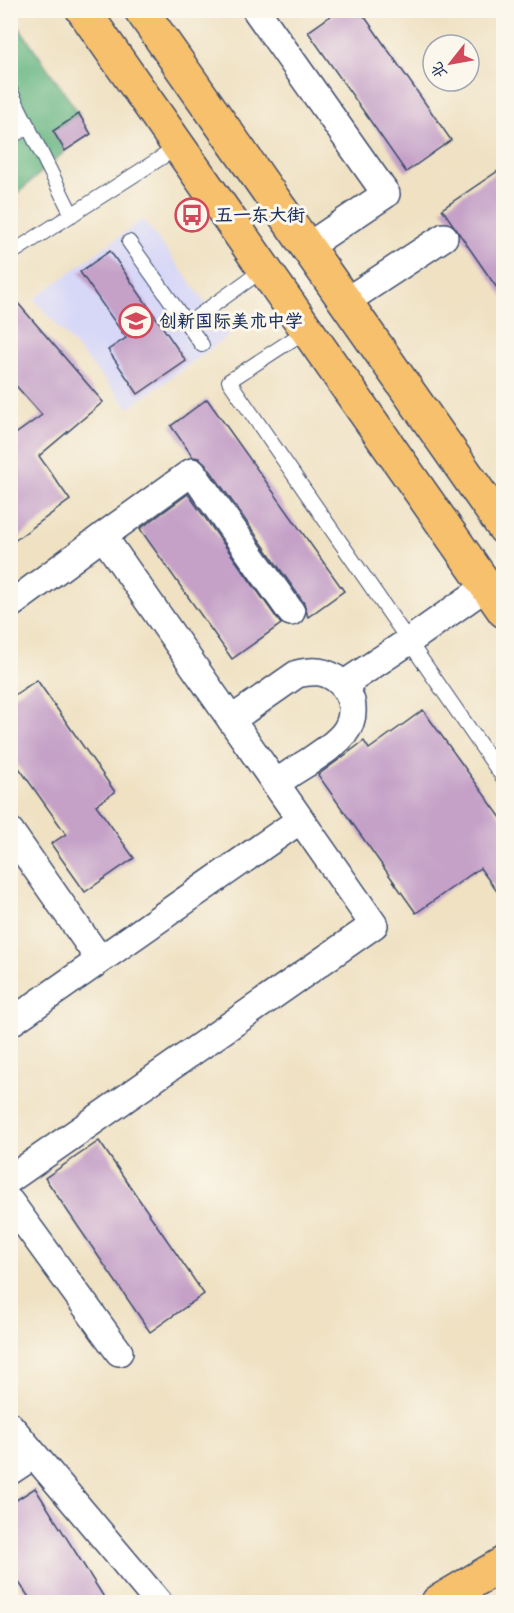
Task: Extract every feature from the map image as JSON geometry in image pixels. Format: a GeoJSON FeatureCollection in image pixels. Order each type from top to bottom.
{"type":"FeatureCollection","features":[{"type":"Feature","properties":{"kind":"main road"},"geometry":{"type":"LineString","coordinates":[[83,10],[495,598]]}},
{"type":"Feature","properties":{"kind":"main road"},"geometry":{"type":"LineString","coordinates":[[141,10],[504,528]]}},
{"type":"Feature","properties":{"kind":"main road"},"geometry":{"type":"LineString","coordinates":[[438,1602],[504,1563]]}},
{"type":"Feature","properties":{"kind":"street"},"geometry":{"type":"LineString","coordinates":[[256,10],[386,194],[307,247]]}},
{"type":"Feature","properties":{"kind":"street"},"geometry":{"type":"LineString","coordinates":[[345,302],[444,237]]}},
{"type":"Feature","properties":{"kind":"street"},"geometry":{"type":"LineString","coordinates":[[10,605],[192,472],[291,612]]}},
{"type":"Feature","properties":{"kind":"street"},"geometry":{"type":"LineString","coordinates":[[10,1179],[374,925],[103,536]]}},
{"type":"Feature","properties":{"kind":"street"},"geometry":{"type":"LineString","coordinates":[[343,685],[409,641],[495,598]]}},
{"type":"Feature","properties":{"kind":"street"},"geometry":{"type":"LineString","coordinates":[[231,720],[297,674],[322,671],[333,676],[343,685],[352,707],[351,720],[346,731],[334,744],[275,784]]}},
{"type":"Feature","properties":{"kind":"street"},"geometry":{"type":"LineString","coordinates":[[10,1023],[300,820]]}},
{"type":"Feature","properties":{"kind":"street"},"geometry":{"type":"LineString","coordinates":[[10,831],[100,960]]}},
{"type":"Feature","properties":{"kind":"street"},"geometry":{"type":"LineString","coordinates":[[10,1202],[119,1352]]}},
{"type":"Feature","properties":{"kind":"street"},"geometry":{"type":"LineString","coordinates":[[10,1426],[159,1602]]}},
{"type":"Feature","properties":{"kind":"street"},"geometry":{"type":"LineString","coordinates":[[10,1471],[34,1455]]}},
{"type":"Feature","properties":{"kind":"lane"},"geometry":{"type":"LineString","coordinates":[[10,90],[72,214]]}},
{"type":"Feature","properties":{"kind":"lane"},"geometry":{"type":"LineString","coordinates":[[10,137],[29,128]]}},
{"type":"Feature","properties":{"kind":"lane"},"geometry":{"type":"LineString","coordinates":[[10,254],[178,147]]}},
{"type":"Feature","properties":{"kind":"lane"},"geometry":{"type":"LineString","coordinates":[[129,242],[202,345]]}},
{"type":"Feature","properties":{"kind":"lane"},"geometry":{"type":"LineString","coordinates":[[187,324],[264,269]]}},
{"type":"Feature","properties":{"kind":"lane"},"geometry":{"type":"LineString","coordinates":[[307,330],[229,381],[504,779]]}},
{"type":"Feature","properties":{"kind":"shaded area","name":"创新国际美术中学"},"geometry":{"type":"Polygon","coordinates":[[[143,219],[230,335],[129,408],[34,299],[143,219]]]}},
{"type":"Feature","properties":{"kind":"green space"},"geometry":{"type":"Polygon","coordinates":[[[10,14],[79,114],[53,131],[65,151],[11,199],[10,14]]]}},
{"type":"Feature","properties":{"kind":"building"},"geometry":{"type":"Polygon","coordinates":[[[339,10],[360,10],[451,140],[406,172],[308,32],[339,10]]]}},
{"type":"Feature","properties":{"kind":"building"},"geometry":{"type":"Polygon","coordinates":[[[79,114],[91,134],[65,151],[53,131],[79,114]]]}},
{"type":"Feature","properties":{"kind":"building"},"geometry":{"type":"Polygon","coordinates":[[[504,167],[504,298],[442,209],[504,167]]]}},
{"type":"Feature","properties":{"kind":"building"},"geometry":{"type":"Polygon","coordinates":[[[110,251],[186,361],[138,394],[108,350],[126,338],[80,272],[110,251]]]}},
{"type":"Feature","properties":{"kind":"building"},"geometry":{"type":"Polygon","coordinates":[[[10,294],[103,402],[39,456],[70,500],[10,544],[10,438],[42,415],[10,379],[10,294]]]}},
{"type":"Feature","properties":{"kind":"building"},"geometry":{"type":"Polygon","coordinates":[[[207,399],[344,591],[308,617],[304,603],[205,463],[193,457],[171,426],[207,399]]]}},
{"type":"Feature","properties":{"kind":"building"},"geometry":{"type":"Polygon","coordinates":[[[188,494],[281,624],[232,659],[140,529],[188,494]]]}},
{"type":"Feature","properties":{"kind":"building"},"geometry":{"type":"Polygon","coordinates":[[[37,680],[115,792],[96,805],[134,858],[85,892],[51,844],[66,834],[10,755],[10,698],[37,680]]]}},
{"type":"Feature","properties":{"kind":"building"},"geometry":{"type":"Polygon","coordinates":[[[423,710],[504,822],[504,901],[480,868],[416,913],[318,775],[364,741],[369,749],[423,710]]]}},
{"type":"Feature","properties":{"kind":"building"},"geometry":{"type":"Polygon","coordinates":[[[99,1141],[204,1294],[150,1332],[45,1178],[99,1141]]]}},
{"type":"Feature","properties":{"kind":"building"},"geometry":{"type":"Polygon","coordinates":[[[35,1488],[107,1602],[32,1602],[10,1569],[10,1504],[35,1488]]]}},
{"type":"Feature","properties":{"kind":"place","name":"五一东大街"},"geometry":{"type":"Point","coordinates":[192,215]}},
{"type":"Feature","properties":{"kind":"place","name":"创新国际美术中学"},"geometry":{"type":"Point","coordinates":[136,321]}}]}
